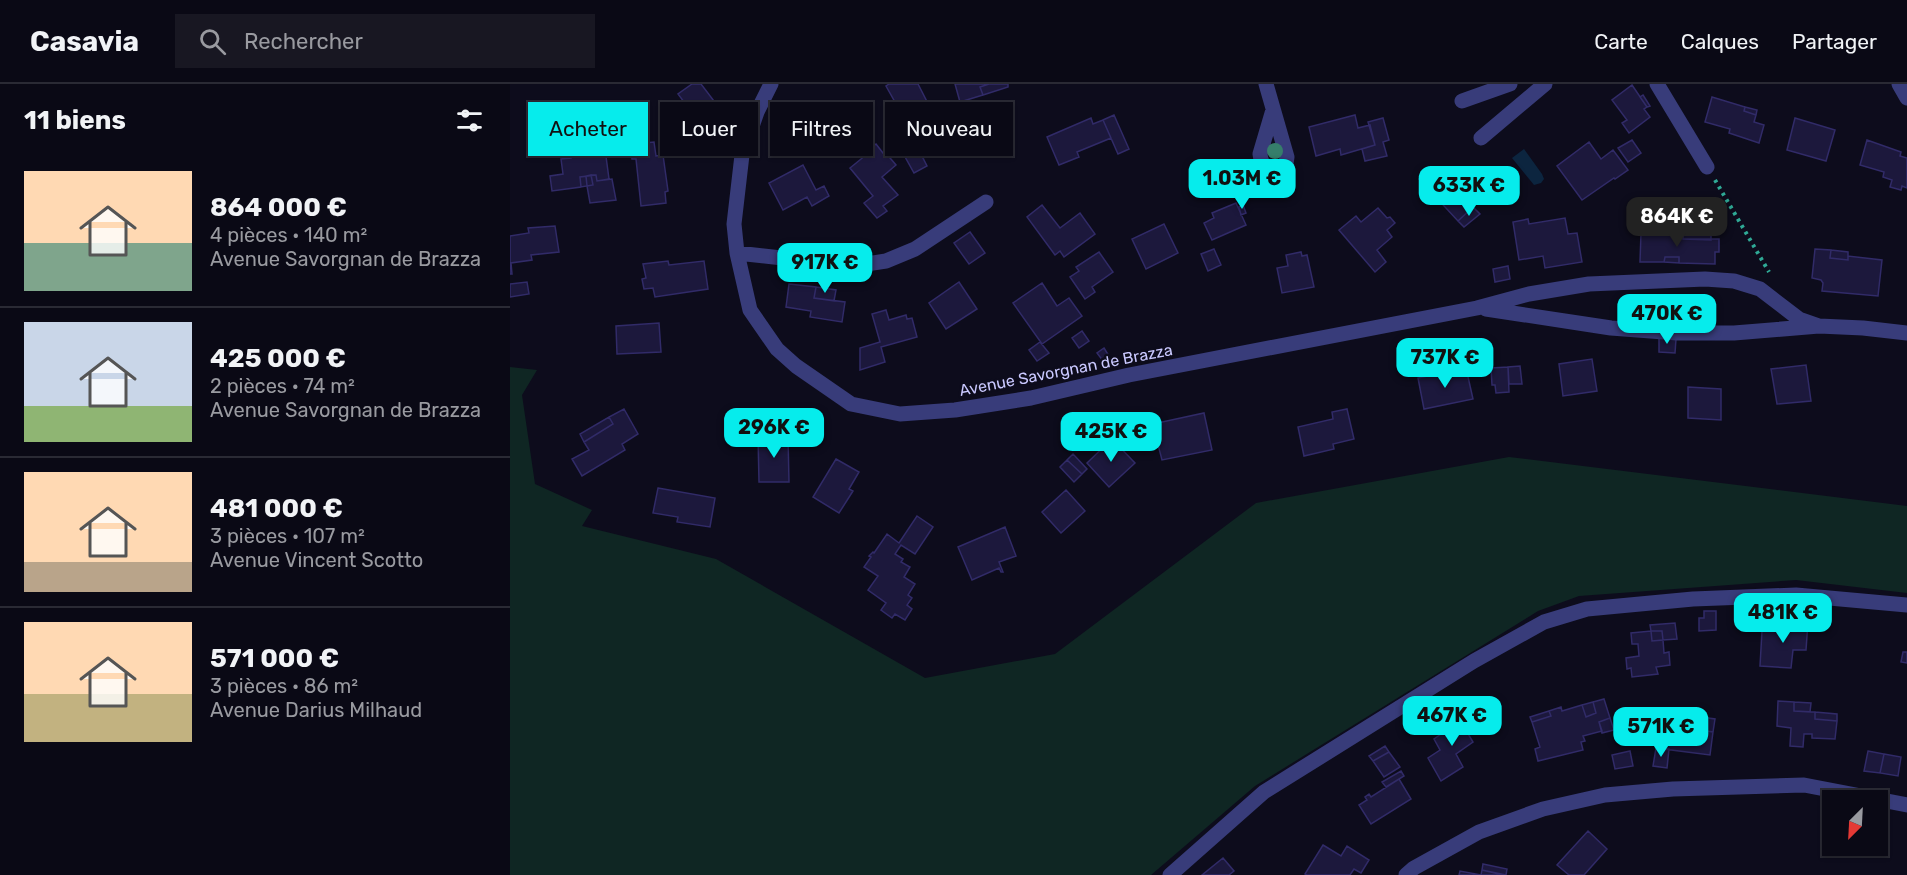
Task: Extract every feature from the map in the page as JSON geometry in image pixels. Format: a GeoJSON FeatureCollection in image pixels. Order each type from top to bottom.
{"type":"FeatureCollection","features":[{"type":"Feature","properties":{"kind":"street","name":"Avenue Savorgnan de Brazza"},"geometry":{"type":"LineString","coordinates":[[771,84],[757,112],[742,155],[734,224],[737,253],[750,310],[777,349],[803,372],[851,404],[900,414],[955,410],[1031,398],[1129,375],[1477,308],[1528,294],[1589,284],[1676,279],[1734,281],[1760,289],[1799,319],[1819,326]]}},
{"type":"Feature","properties":{"kind":"street"},"geometry":{"type":"LineString","coordinates":[[1266,84],[1273,110]]}},
{"type":"Feature","properties":{"kind":"street"},"geometry":{"type":"LineString","coordinates":[[1462,101],[1510,84]]}},
{"type":"Feature","properties":{"kind":"street"},"geometry":{"type":"LineString","coordinates":[[1481,138],[1545,84]]}},
{"type":"Feature","properties":{"kind":"street"},"geometry":{"type":"LineString","coordinates":[[1657,84],[1710,171]]}},
{"type":"Feature","properties":{"kind":"street"},"geometry":{"type":"LineString","coordinates":[[1899,84],[1907,98]]}},
{"type":"Feature","properties":{"kind":"street"},"geometry":{"type":"LineString","coordinates":[[737,253],[853,266],[886,261],[915,249],[986,202]]}},
{"type":"Feature","properties":{"kind":"street","name":"Avenue Savorgnan de Brazza"},"geometry":{"type":"LineString","coordinates":[[1477,308],[1611,328],[1677,333],[1734,333],[1819,326],[1907,333]]}},
{"type":"Feature","properties":{"kind":"street"},"geometry":{"type":"LineString","coordinates":[[1170,875],[1264,792],[1474,661],[1544,622],[1587,609],[1693,599],[1796,595],[1907,605]]}},
{"type":"Feature","properties":{"kind":"street"},"geometry":{"type":"LineString","coordinates":[[1406,875],[1414,868],[1479,832],[1543,809],[1605,795],[1673,789],[1804,784],[1907,805]]}},
{"type":"Feature","properties":{"kind":"path"},"geometry":{"type":"LineString","coordinates":[[1710,171],[1770,274],[1774,299]]}},
{"type":"Feature","properties":{"kind":"green space"},"geometry":{"type":"Polygon","coordinates":[[[510,367],[537,370],[522,395],[535,484],[592,510],[582,526],[716,559],[925,678],[1055,654],[1256,503],[1509,457],[1907,506],[1907,593],[1796,580],[1579,596],[1538,611],[1255,786],[1151,875],[510,875],[510,367]]]}},
{"type":"Feature","properties":{"kind":"water"},"geometry":{"type":"Polygon","coordinates":[[[1524,149],[1542,174],[1544,179],[1541,183],[1534,185],[1512,158],[1524,149]]]}},
{"type":"Feature","properties":{"kind":"building"},"geometry":{"type":"Polygon","coordinates":[[[692,84],[701,84],[714,101],[684,102],[678,94],[692,84]]]}},
{"type":"Feature","properties":{"kind":"building"},"geometry":{"type":"Polygon","coordinates":[[[889,84],[918,84],[927,102],[895,102],[886,86],[889,84]]]}},
{"type":"Feature","properties":{"kind":"building"},"geometry":{"type":"Polygon","coordinates":[[[955,84],[989,84],[980,87],[983,95],[960,102],[955,84]]]}},
{"type":"Feature","properties":{"kind":"building"},"geometry":{"type":"Polygon","coordinates":[[[989,84],[1008,84],[1008,87],[983,95],[980,87],[989,84]]]}},
{"type":"Feature","properties":{"kind":"building"},"geometry":{"type":"Polygon","coordinates":[[[1632,85],[1647,107],[1644,109],[1650,117],[1629,133],[1622,123],[1627,120],[1612,100],[1632,85]]]}},
{"type":"Feature","properties":{"kind":"building"},"geometry":{"type":"Polygon","coordinates":[[[1643,95],[1650,106],[1647,107],[1640,97],[1643,95]]]}},
{"type":"Feature","properties":{"kind":"building"},"geometry":{"type":"Polygon","coordinates":[[[1712,97],[1745,107],[1744,111],[1756,115],[1754,122],[1764,125],[1759,143],[1729,133],[1730,129],[1705,122],[1712,97]]]}},
{"type":"Feature","properties":{"kind":"building"},"geometry":{"type":"Polygon","coordinates":[[[1745,107],[1757,110],[1756,115],[1744,111],[1745,107]]]}},
{"type":"Feature","properties":{"kind":"building"},"geometry":{"type":"Polygon","coordinates":[[[1114,115],[1129,149],[1118,154],[1103,120],[1114,115]]]}},
{"type":"Feature","properties":{"kind":"building"},"geometry":{"type":"Polygon","coordinates":[[[1355,115],[1358,128],[1370,125],[1375,145],[1341,155],[1340,149],[1316,156],[1309,127],[1355,115]]]}},
{"type":"Feature","properties":{"kind":"building"},"geometry":{"type":"Polygon","coordinates":[[[1091,118],[1093,124],[1103,120],[1111,138],[1077,152],[1079,157],[1059,165],[1047,137],[1091,118]]]}},
{"type":"Feature","properties":{"kind":"building"},"geometry":{"type":"Polygon","coordinates":[[[1383,118],[1389,140],[1383,142],[1387,156],[1365,161],[1362,149],[1375,145],[1368,122],[1383,118]]]}},
{"type":"Feature","properties":{"kind":"building"},"geometry":{"type":"Polygon","coordinates":[[[1795,118],[1835,130],[1826,161],[1787,150],[1795,118]]]}},
{"type":"Feature","properties":{"kind":"building"},"geometry":{"type":"Polygon","coordinates":[[[1632,140],[1641,153],[1628,162],[1618,148],[1632,140]]]}},
{"type":"Feature","properties":{"kind":"building"},"geometry":{"type":"Polygon","coordinates":[[[1867,140],[1901,152],[1900,156],[1907,158],[1907,188],[1902,186],[1901,190],[1890,187],[1892,180],[1883,177],[1884,172],[1860,165],[1867,140]]]}},
{"type":"Feature","properties":{"kind":"building"},"geometry":{"type":"Polygon","coordinates":[[[654,142],[656,156],[663,156],[668,191],[665,192],[666,203],[641,206],[636,159],[632,159],[632,156],[648,156],[648,143],[654,142]]]}},
{"type":"Feature","properties":{"kind":"building"},"geometry":{"type":"Polygon","coordinates":[[[1589,142],[1601,159],[1613,150],[1628,170],[1582,200],[1557,166],[1589,142]]]}},
{"type":"Feature","properties":{"kind":"building"},"geometry":{"type":"Polygon","coordinates":[[[876,144],[896,165],[882,177],[898,195],[883,206],[887,211],[877,218],[864,203],[873,196],[850,168],[865,156],[873,156],[873,146],[876,144]]]}},
{"type":"Feature","properties":{"kind":"building"},"geometry":{"type":"Polygon","coordinates":[[[571,156],[606,156],[609,179],[597,181],[596,175],[580,177],[581,187],[552,191],[550,176],[563,174],[561,159],[571,158],[571,156]]]}},
{"type":"Feature","properties":{"kind":"building"},"geometry":{"type":"Polygon","coordinates":[[[905,156],[927,156],[923,158],[927,166],[914,173],[905,156]]]}},
{"type":"Feature","properties":{"kind":"building"},"geometry":{"type":"Polygon","coordinates":[[[803,165],[816,190],[824,186],[829,196],[812,206],[807,197],[783,210],[769,183],[803,165]]]}},
{"type":"Feature","properties":{"kind":"building"},"geometry":{"type":"Polygon","coordinates":[[[1430,168],[1437,176],[1441,172],[1473,207],[1458,221],[1419,179],[1430,168]]]}},
{"type":"Feature","properties":{"kind":"building"},"geometry":{"type":"Polygon","coordinates":[[[591,175],[593,185],[587,186],[586,176],[591,175]]]}},
{"type":"Feature","properties":{"kind":"building"},"geometry":{"type":"Polygon","coordinates":[[[591,175],[596,175],[597,181],[612,179],[616,200],[590,203],[587,186],[593,185],[591,175]]]}},
{"type":"Feature","properties":{"kind":"building"},"geometry":{"type":"Polygon","coordinates":[[[586,176],[587,186],[581,187],[580,177],[586,176]]]}},
{"type":"Feature","properties":{"kind":"building"},"geometry":{"type":"Polygon","coordinates":[[[1236,203],[1246,225],[1212,240],[1204,223],[1214,218],[1212,213],[1236,203]]]}},
{"type":"Feature","properties":{"kind":"building"},"geometry":{"type":"Polygon","coordinates":[[[1042,205],[1060,228],[1080,213],[1095,234],[1064,257],[1060,251],[1055,255],[1027,217],[1042,205]]]}},
{"type":"Feature","properties":{"kind":"building"},"geometry":{"type":"Polygon","coordinates":[[[1243,205],[1246,213],[1241,215],[1239,207],[1243,205]]]}},
{"type":"Feature","properties":{"kind":"building"},"geometry":{"type":"Polygon","coordinates":[[[1473,207],[1480,214],[1464,227],[1458,221],[1473,207]]]}},
{"type":"Feature","properties":{"kind":"building"},"geometry":{"type":"Polygon","coordinates":[[[1378,208],[1395,223],[1387,230],[1392,237],[1377,250],[1386,262],[1375,272],[1339,230],[1356,216],[1361,222],[1378,208]]]}},
{"type":"Feature","properties":{"kind":"building"},"geometry":{"type":"Polygon","coordinates":[[[1565,218],[1568,234],[1577,233],[1582,262],[1545,268],[1543,256],[1519,260],[1513,222],[1528,219],[1529,224],[1565,218]]]}},
{"type":"Feature","properties":{"kind":"building"},"geometry":{"type":"Polygon","coordinates":[[[1665,221],[1690,222],[1689,230],[1711,230],[1711,240],[1683,239],[1683,229],[1664,229],[1665,221]]]}},
{"type":"Feature","properties":{"kind":"building"},"geometry":{"type":"Polygon","coordinates":[[[1164,224],[1178,253],[1146,269],[1132,239],[1164,224]]]}},
{"type":"Feature","properties":{"kind":"building"},"geometry":{"type":"Polygon","coordinates":[[[555,226],[559,252],[531,255],[532,260],[511,263],[512,274],[510,274],[510,236],[529,233],[528,228],[555,226]]]}},
{"type":"Feature","properties":{"kind":"building"},"geometry":{"type":"Polygon","coordinates":[[[1664,229],[1683,229],[1683,239],[1719,239],[1719,252],[1715,252],[1715,264],[1679,263],[1679,257],[1665,257],[1664,262],[1640,262],[1641,233],[1665,233],[1664,229]]]}},
{"type":"Feature","properties":{"kind":"building"},"geometry":{"type":"Polygon","coordinates":[[[970,232],[985,253],[969,264],[954,243],[970,232]]]}},
{"type":"Feature","properties":{"kind":"building"},"geometry":{"type":"Polygon","coordinates":[[[1214,249],[1221,265],[1208,271],[1201,254],[1214,249]]]}},
{"type":"Feature","properties":{"kind":"building"},"geometry":{"type":"Polygon","coordinates":[[[1815,249],[1831,250],[1830,258],[1848,260],[1848,256],[1882,260],[1878,296],[1822,291],[1821,280],[1812,278],[1815,249]]]}},
{"type":"Feature","properties":{"kind":"building"},"geometry":{"type":"Polygon","coordinates":[[[1831,250],[1848,252],[1848,260],[1830,258],[1831,250]]]}},
{"type":"Feature","properties":{"kind":"building"},"geometry":{"type":"Polygon","coordinates":[[[1099,252],[1113,272],[1092,287],[1095,292],[1085,299],[1070,277],[1079,271],[1076,267],[1099,252]]]}},
{"type":"Feature","properties":{"kind":"building"},"geometry":{"type":"Polygon","coordinates":[[[1301,252],[1302,256],[1307,255],[1314,287],[1282,293],[1277,268],[1288,266],[1286,255],[1301,252]]]}},
{"type":"Feature","properties":{"kind":"building"},"geometry":{"type":"Polygon","coordinates":[[[1665,257],[1679,257],[1679,263],[1664,262],[1665,257]]]}},
{"type":"Feature","properties":{"kind":"building"},"geometry":{"type":"Polygon","coordinates":[[[668,261],[669,265],[704,261],[708,289],[655,297],[653,288],[644,289],[642,279],[646,278],[643,264],[668,261]]]}},
{"type":"Feature","properties":{"kind":"building"},"geometry":{"type":"Polygon","coordinates":[[[1508,266],[1510,279],[1495,282],[1493,269],[1508,266]]]}},
{"type":"Feature","properties":{"kind":"building"},"geometry":{"type":"Polygon","coordinates":[[[527,282],[529,294],[510,297],[510,284],[527,282]]]}},
{"type":"Feature","properties":{"kind":"building"},"geometry":{"type":"Polygon","coordinates":[[[959,282],[977,309],[946,329],[929,303],[959,282]]]}},
{"type":"Feature","properties":{"kind":"building"},"geometry":{"type":"Polygon","coordinates":[[[1042,283],[1057,306],[1069,298],[1082,316],[1042,344],[1013,303],[1042,283]]]}},
{"type":"Feature","properties":{"kind":"building"},"geometry":{"type":"Polygon","coordinates":[[[789,284],[816,287],[814,298],[845,302],[842,322],[810,317],[811,311],[786,307],[789,284]]]}},
{"type":"Feature","properties":{"kind":"building"},"geometry":{"type":"Polygon","coordinates":[[[816,287],[836,290],[834,301],[814,298],[816,287]]]}},
{"type":"Feature","properties":{"kind":"building"},"geometry":{"type":"Polygon","coordinates":[[[886,310],[889,320],[906,315],[907,319],[912,318],[917,337],[881,347],[885,362],[860,370],[860,348],[880,342],[872,314],[886,310]]]}},
{"type":"Feature","properties":{"kind":"building"},"geometry":{"type":"Polygon","coordinates":[[[659,323],[661,352],[617,354],[616,326],[659,323]]]}},
{"type":"Feature","properties":{"kind":"building"},"geometry":{"type":"Polygon","coordinates":[[[1082,331],[1089,341],[1079,348],[1072,338],[1082,331]]]}},
{"type":"Feature","properties":{"kind":"building"},"geometry":{"type":"Polygon","coordinates":[[[1659,338],[1676,339],[1675,353],[1659,352],[1659,338]]]}},
{"type":"Feature","properties":{"kind":"building"},"geometry":{"type":"Polygon","coordinates":[[[1040,342],[1049,353],[1037,361],[1029,350],[1040,342]]]}},
{"type":"Feature","properties":{"kind":"building"},"geometry":{"type":"Polygon","coordinates":[[[1104,348],[1109,356],[1103,361],[1097,353],[1104,348]]]}},
{"type":"Feature","properties":{"kind":"building"},"geometry":{"type":"Polygon","coordinates":[[[1592,359],[1597,391],[1563,396],[1559,364],[1592,359]]]}},
{"type":"Feature","properties":{"kind":"building"},"geometry":{"type":"Polygon","coordinates":[[[1806,365],[1811,401],[1777,404],[1771,369],[1806,365]]]}},
{"type":"Feature","properties":{"kind":"building"},"geometry":{"type":"Polygon","coordinates":[[[1520,366],[1522,384],[1509,384],[1508,367],[1520,366]]]}},
{"type":"Feature","properties":{"kind":"building"},"geometry":{"type":"Polygon","coordinates":[[[1508,367],[1509,392],[1496,393],[1495,385],[1492,385],[1491,368],[1508,367]]]}},
{"type":"Feature","properties":{"kind":"building"},"geometry":{"type":"Polygon","coordinates":[[[1466,368],[1473,399],[1424,409],[1418,378],[1466,368]]]}},
{"type":"Feature","properties":{"kind":"building"},"geometry":{"type":"Polygon","coordinates":[[[1688,387],[1721,389],[1721,420],[1688,418],[1688,387]]]}},
{"type":"Feature","properties":{"kind":"building"},"geometry":{"type":"Polygon","coordinates":[[[624,409],[638,434],[622,444],[625,450],[582,476],[572,459],[589,450],[584,442],[613,424],[609,417],[624,409]]]}},
{"type":"Feature","properties":{"kind":"building"},"geometry":{"type":"Polygon","coordinates":[[[1347,409],[1354,439],[1333,444],[1334,449],[1304,456],[1298,427],[1333,419],[1332,412],[1347,409]]]}},
{"type":"Feature","properties":{"kind":"building"},"geometry":{"type":"Polygon","coordinates":[[[1204,413],[1212,450],[1162,460],[1156,437],[1151,439],[1148,425],[1204,413]]]}},
{"type":"Feature","properties":{"kind":"building"},"geometry":{"type":"Polygon","coordinates":[[[609,417],[613,424],[584,442],[580,434],[609,417]]]}},
{"type":"Feature","properties":{"kind":"building"},"geometry":{"type":"Polygon","coordinates":[[[758,436],[788,436],[789,482],[759,482],[758,436]]]}},
{"type":"Feature","properties":{"kind":"building"},"geometry":{"type":"Polygon","coordinates":[[[1112,439],[1135,463],[1109,487],[1087,463],[1112,439]]]}},
{"type":"Feature","properties":{"kind":"building"},"geometry":{"type":"Polygon","coordinates":[[[1073,454],[1087,469],[1082,474],[1067,460],[1073,454]]]}},
{"type":"Feature","properties":{"kind":"building"},"geometry":{"type":"Polygon","coordinates":[[[836,459],[859,472],[849,489],[853,491],[839,513],[813,497],[836,459]]]}},
{"type":"Feature","properties":{"kind":"building"},"geometry":{"type":"Polygon","coordinates":[[[1067,460],[1082,474],[1074,482],[1060,467],[1067,460]]]}},
{"type":"Feature","properties":{"kind":"building"},"geometry":{"type":"Polygon","coordinates":[[[658,488],[715,498],[710,527],[677,522],[678,517],[653,513],[658,488]]]}},
{"type":"Feature","properties":{"kind":"building"},"geometry":{"type":"Polygon","coordinates":[[[1066,490],[1085,511],[1061,533],[1042,512],[1066,490]]]}},
{"type":"Feature","properties":{"kind":"building"},"geometry":{"type":"Polygon","coordinates":[[[917,516],[933,527],[915,554],[901,545],[895,554],[903,559],[901,562],[910,567],[904,577],[915,584],[908,595],[912,598],[907,605],[912,609],[905,620],[895,614],[892,618],[881,610],[886,603],[868,590],[878,576],[864,567],[871,557],[869,556],[874,553],[887,534],[899,543],[917,516]]]}},
{"type":"Feature","properties":{"kind":"building"},"geometry":{"type":"Polygon","coordinates":[[[1005,527],[1016,556],[999,562],[1003,572],[999,568],[972,580],[958,547],[1005,527]]]}},
{"type":"Feature","properties":{"kind":"building"},"geometry":{"type":"Polygon","coordinates":[[[1704,611],[1716,611],[1716,630],[1699,631],[1699,618],[1704,618],[1704,611]]]}},
{"type":"Feature","properties":{"kind":"building"},"geometry":{"type":"Polygon","coordinates":[[[1792,621],[1808,622],[1806,650],[1793,650],[1791,668],[1760,666],[1762,631],[1773,631],[1773,626],[1791,627],[1792,621]]]}},
{"type":"Feature","properties":{"kind":"building"},"geometry":{"type":"Polygon","coordinates":[[[1675,623],[1677,639],[1663,640],[1662,631],[1651,631],[1650,625],[1675,623]]]}},
{"type":"Feature","properties":{"kind":"building"},"geometry":{"type":"Polygon","coordinates":[[[1651,631],[1652,641],[1663,640],[1664,653],[1669,652],[1670,665],[1656,667],[1658,674],[1632,677],[1631,668],[1627,669],[1626,658],[1639,656],[1638,644],[1632,644],[1631,633],[1651,631]]]}},
{"type":"Feature","properties":{"kind":"building"},"geometry":{"type":"Polygon","coordinates":[[[1651,631],[1662,631],[1663,640],[1652,641],[1651,631]]]}},
{"type":"Feature","properties":{"kind":"building"},"geometry":{"type":"Polygon","coordinates":[[[1903,652],[1907,652],[1907,663],[1901,662],[1903,652]]]}},
{"type":"Feature","properties":{"kind":"building"},"geometry":{"type":"Polygon","coordinates":[[[1604,699],[1610,718],[1599,722],[1602,731],[1583,736],[1585,741],[1581,742],[1583,750],[1538,761],[1535,749],[1540,747],[1532,722],[1551,716],[1549,711],[1561,707],[1562,711],[1582,705],[1586,717],[1596,713],[1593,702],[1604,699]]]}},
{"type":"Feature","properties":{"kind":"building"},"geometry":{"type":"Polygon","coordinates":[[[1778,701],[1794,702],[1794,711],[1815,712],[1815,719],[1837,721],[1835,739],[1812,738],[1812,734],[1804,734],[1803,747],[1790,746],[1791,728],[1777,726],[1778,701]]]}},
{"type":"Feature","properties":{"kind":"building"},"geometry":{"type":"Polygon","coordinates":[[[1593,702],[1596,713],[1586,717],[1582,705],[1593,702]]]}},
{"type":"Feature","properties":{"kind":"building"},"geometry":{"type":"Polygon","coordinates":[[[1794,702],[1811,703],[1810,712],[1794,711],[1794,702]]]}},
{"type":"Feature","properties":{"kind":"building"},"geometry":{"type":"Polygon","coordinates":[[[1470,709],[1477,719],[1464,727],[1473,742],[1456,754],[1463,767],[1441,781],[1428,758],[1440,750],[1434,739],[1444,732],[1446,736],[1457,729],[1452,721],[1470,709]]]}},
{"type":"Feature","properties":{"kind":"building"},"geometry":{"type":"Polygon","coordinates":[[[1549,711],[1551,716],[1532,722],[1530,717],[1549,711]]]}},
{"type":"Feature","properties":{"kind":"building"},"geometry":{"type":"Polygon","coordinates":[[[1661,711],[1683,715],[1682,723],[1660,720],[1661,711]]]}},
{"type":"Feature","properties":{"kind":"building"},"geometry":{"type":"Polygon","coordinates":[[[1815,712],[1837,714],[1837,721],[1815,719],[1815,712]]]}},
{"type":"Feature","properties":{"kind":"building"},"geometry":{"type":"Polygon","coordinates":[[[1683,715],[1701,717],[1699,730],[1713,732],[1710,755],[1656,748],[1660,720],[1682,723],[1683,715]]]}},
{"type":"Feature","properties":{"kind":"building"},"geometry":{"type":"Polygon","coordinates":[[[1701,717],[1715,719],[1713,732],[1699,730],[1701,717]]]}},
{"type":"Feature","properties":{"kind":"building"},"geometry":{"type":"Polygon","coordinates":[[[1610,718],[1614,730],[1602,733],[1599,722],[1610,718]]]}},
{"type":"Feature","properties":{"kind":"building"},"geometry":{"type":"Polygon","coordinates":[[[1385,746],[1389,752],[1373,761],[1369,756],[1385,746]]]}},
{"type":"Feature","properties":{"kind":"building"},"geometry":{"type":"Polygon","coordinates":[[[1656,748],[1669,749],[1667,768],[1653,766],[1656,748]]]}},
{"type":"Feature","properties":{"kind":"building"},"geometry":{"type":"Polygon","coordinates":[[[1630,751],[1633,766],[1615,769],[1612,755],[1630,751]]]}},
{"type":"Feature","properties":{"kind":"building"},"geometry":{"type":"Polygon","coordinates":[[[1868,751],[1884,754],[1880,773],[1864,771],[1868,751]]]}},
{"type":"Feature","properties":{"kind":"building"},"geometry":{"type":"Polygon","coordinates":[[[1389,752],[1400,767],[1384,777],[1373,761],[1389,752]]]}},
{"type":"Feature","properties":{"kind":"building"},"geometry":{"type":"Polygon","coordinates":[[[1884,754],[1901,757],[1898,776],[1880,773],[1884,754]]]}},
{"type":"Feature","properties":{"kind":"building"},"geometry":{"type":"Polygon","coordinates":[[[1401,771],[1404,776],[1386,787],[1382,782],[1401,771]]]}},
{"type":"Feature","properties":{"kind":"building"},"geometry":{"type":"Polygon","coordinates":[[[1399,779],[1411,799],[1371,824],[1359,805],[1367,800],[1365,797],[1369,794],[1371,797],[1399,779]]]}},
{"type":"Feature","properties":{"kind":"building"},"geometry":{"type":"Polygon","coordinates":[[[1588,831],[1607,849],[1584,875],[1569,875],[1557,865],[1588,831]]]}},
{"type":"Feature","properties":{"kind":"building"},"geometry":{"type":"Polygon","coordinates":[[[1323,845],[1341,856],[1347,846],[1369,860],[1361,873],[1354,869],[1350,875],[1305,874],[1323,845]]]}},
{"type":"Feature","properties":{"kind":"building"},"geometry":{"type":"Polygon","coordinates":[[[1223,858],[1234,871],[1229,875],[1202,875],[1223,858]]]}},
{"type":"Feature","properties":{"kind":"building"},"geometry":{"type":"Polygon","coordinates":[[[1483,864],[1507,869],[1506,875],[1482,870],[1483,864]]]}},
{"type":"Feature","properties":{"kind":"building"},"geometry":{"type":"Polygon","coordinates":[[[1482,870],[1503,875],[1481,875],[1482,870]]]}},
{"type":"Feature","properties":{"kind":"building"},"geometry":{"type":"Polygon","coordinates":[[[1460,871],[1481,875],[1459,875],[1460,871]]]}}]}
